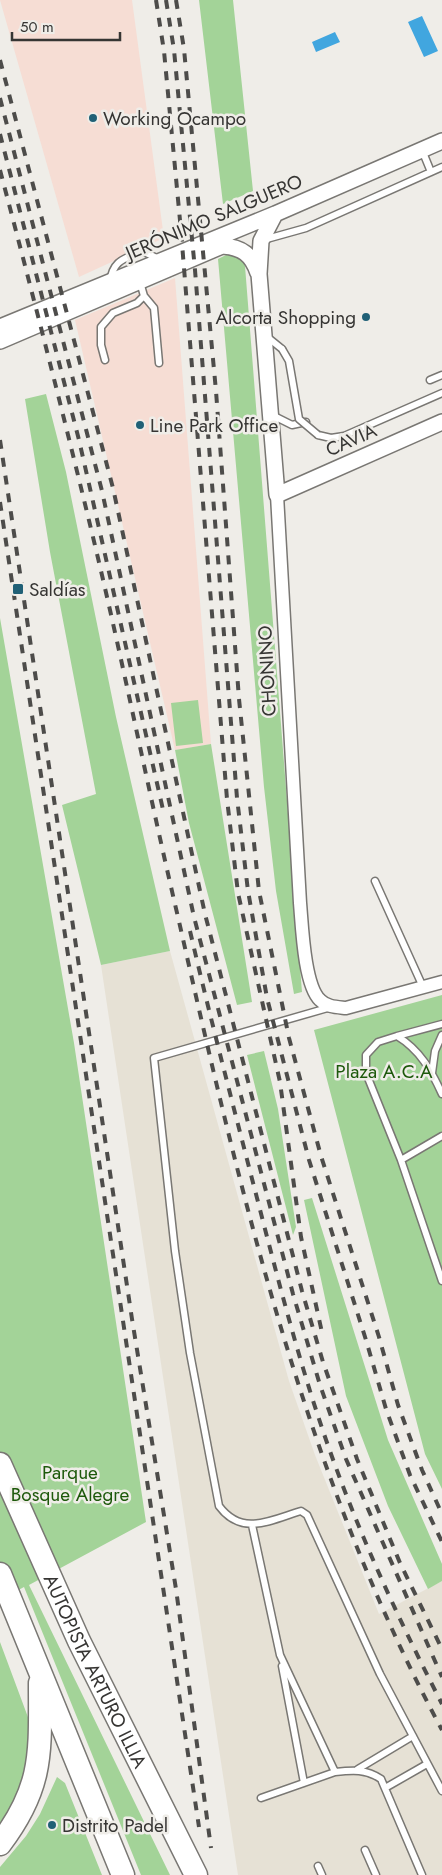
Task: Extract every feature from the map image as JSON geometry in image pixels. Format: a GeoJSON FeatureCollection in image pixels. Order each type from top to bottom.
{"type":"FeatureCollection","features":[{"type":"Feature","properties":{"kind":"highway","name":"AUTOPISTA ARTURO ILLIA"},"geometry":{"type":"LineString","coordinates":[[0,1464],[79,1641],[196,1875]]}},
{"type":"Feature","properties":{"kind":"highway"},"geometry":{"type":"LineString","coordinates":[[0,1574],[122,1875]]}},
{"type":"Feature","properties":{"kind":"highway"},"geometry":{"type":"LineString","coordinates":[[0,1844],[24,1808],[36,1773],[40,1735],[40,1672]]}},
{"type":"Feature","properties":{"kind":"street","name":"JERÓNIMO SALGUERO"},"geometry":{"type":"LineString","coordinates":[[0,327],[110,282],[140,283],[162,260],[276,214],[442,141]]}},
{"type":"Feature","properties":{"kind":"street","name":"CHONINO"},"geometry":{"type":"LineString","coordinates":[[276,214],[261,241],[259,274],[268,414],[277,496],[300,903],[306,964],[312,986],[319,1000],[332,1007]]}},
{"type":"Feature","properties":{"kind":"street","name":"JERÓNIMO SALGUERO"},"geometry":{"type":"LineString","coordinates":[[0,341],[140,283],[222,246],[241,249],[249,255],[259,274]]}},
{"type":"Feature","properties":{"kind":"street","name":"CAVIA"},"geometry":{"type":"LineString","coordinates":[[277,496],[442,422]]}},
{"type":"Feature","properties":{"kind":"street"},"geometry":{"type":"LineString","coordinates":[[332,1007],[346,1008],[442,982]]}},
{"type":"Feature","properties":{"kind":"lane"},"geometry":{"type":"LineString","coordinates":[[422,150],[431,172]]}},
{"type":"Feature","properties":{"kind":"lane"},"geometry":{"type":"LineString","coordinates":[[261,241],[306,228],[442,167]]}},
{"type":"Feature","properties":{"kind":"lane"},"geometry":{"type":"LineString","coordinates":[[110,282],[112,270],[118,262],[142,251],[162,260]]}},
{"type":"Feature","properties":{"kind":"lane"},"geometry":{"type":"LineString","coordinates":[[105,360],[100,345],[101,327],[113,313],[137,303],[140,283]]}},
{"type":"Feature","properties":{"kind":"lane"},"geometry":{"type":"LineString","coordinates":[[140,283],[154,308],[159,363]]}},
{"type":"Feature","properties":{"kind":"lane"},"geometry":{"type":"LineString","coordinates":[[263,334],[282,349],[289,361],[299,419],[318,435],[331,438],[344,436],[442,393]]}},
{"type":"Feature","properties":{"kind":"lane"},"geometry":{"type":"LineString","coordinates":[[430,380],[442,375]]}},
{"type":"Feature","properties":{"kind":"lane"},"geometry":{"type":"LineString","coordinates":[[268,414],[292,425],[307,422]]}},
{"type":"Feature","properties":{"kind":"lane"},"geometry":{"type":"LineString","coordinates":[[375,882],[423,987]]}},
{"type":"Feature","properties":{"kind":"lane"},"geometry":{"type":"LineString","coordinates":[[332,1007],[156,1056],[154,1062],[175,1251],[190,1353],[219,1506],[234,1521],[252,1525],[301,1511],[312,1520],[380,1674],[442,1791]]}},
{"type":"Feature","properties":{"kind":"lane"},"geometry":{"type":"LineString","coordinates":[[441,1276],[402,1160],[366,1073],[366,1056],[378,1042],[442,1024]]}},
{"type":"Feature","properties":{"kind":"lane"},"geometry":{"type":"LineString","coordinates":[[432,1073],[435,1051],[442,1035]]}},
{"type":"Feature","properties":{"kind":"lane"},"geometry":{"type":"LineString","coordinates":[[397,1036],[409,1043],[432,1073],[442,1094]]}},
{"type":"Feature","properties":{"kind":"lane"},"geometry":{"type":"LineString","coordinates":[[402,1160],[442,1136]]}},
{"type":"Feature","properties":{"kind":"lane"},"geometry":{"type":"LineString","coordinates":[[252,1525],[280,1655],[304,1783]]}},
{"type":"Feature","properties":{"kind":"lane"},"geometry":{"type":"LineString","coordinates":[[280,1655],[336,1772]]}},
{"type":"Feature","properties":{"kind":"lane"},"geometry":{"type":"LineString","coordinates":[[260,1798],[336,1772],[358,1769],[413,1736]]}},
{"type":"Feature","properties":{"kind":"lane"},"geometry":{"type":"LineString","coordinates":[[385,1788],[427,1764]]}},
{"type":"Feature","properties":{"kind":"lane"},"geometry":{"type":"LineString","coordinates":[[358,1769],[372,1773],[381,1779],[422,1875]]}},
{"type":"Feature","properties":{"kind":"lane"},"geometry":{"type":"LineString","coordinates":[[365,1850],[376,1875]]}},
{"type":"Feature","properties":{"kind":"lane"},"geometry":{"type":"LineString","coordinates":[[318,1866],[322,1875]]}},
{"type":"Feature","properties":{"kind":"shaded area"},"geometry":{"type":"Polygon","coordinates":[[[0,0],[132,0],[164,238],[79,277],[0,0]]]}},
{"type":"Feature","properties":{"kind":"shaded area"},"geometry":{"type":"Polygon","coordinates":[[[175,278],[211,744],[175,750],[75,320],[175,278]]]}},
{"type":"Feature","properties":{"kind":"shaded area"},"geometry":{"type":"Polygon","coordinates":[[[170,951],[289,1381],[315,1455],[379,1614],[442,1581],[442,1875],[238,1875],[101,965],[170,951]]]}},
{"type":"Feature","properties":{"kind":"green space"},"geometry":{"type":"Polygon","coordinates":[[[199,0],[233,0],[253,191],[223,204],[199,0]]]}},
{"type":"Feature","properties":{"kind":"green space"},"geometry":{"type":"Polygon","coordinates":[[[230,253],[242,258],[245,266],[302,992],[294,994],[276,891],[264,787],[218,259],[230,253]]]}},
{"type":"Feature","properties":{"kind":"green space"},"geometry":{"type":"Polygon","coordinates":[[[46,394],[66,472],[116,717],[170,951],[101,965],[62,805],[96,794],[50,552],[25,399],[46,394]]]}},
{"type":"Feature","properties":{"kind":"green space","name":"Parque Bosque Alegre"},"geometry":{"type":"Polygon","coordinates":[[[0,618],[74,1043],[146,1522],[29,1585],[170,1875],[141,1875],[24,1587],[0,1600],[0,618]]]}},
{"type":"Feature","properties":{"kind":"green space"},"geometry":{"type":"Polygon","coordinates":[[[198,700],[203,743],[176,746],[171,703],[198,700]]]}},
{"type":"Feature","properties":{"kind":"green space"},"geometry":{"type":"Polygon","coordinates":[[[211,744],[252,1002],[237,1005],[189,823],[175,750],[211,744]]]}},
{"type":"Feature","properties":{"kind":"green space","name":"Plaza A.C.A"},"geometry":{"type":"Polygon","coordinates":[[[442,995],[442,1489],[425,1454],[314,1030],[442,995]]]}},
{"type":"Feature","properties":{"kind":"green space"},"geometry":{"type":"Polygon","coordinates":[[[264,1051],[278,1109],[296,1227],[293,1235],[247,1055],[264,1051]]]}},
{"type":"Feature","properties":{"kind":"green space"},"geometry":{"type":"Polygon","coordinates":[[[312,1198],[388,1440],[442,1564],[442,1581],[428,1589],[388,1506],[346,1396],[304,1200],[312,1198]]]}},
{"type":"Feature","properties":{"kind":"green space"},"geometry":{"type":"Polygon","coordinates":[[[0,1642],[32,1728],[31,1766],[0,1832],[0,1642]]]}},
{"type":"Feature","properties":{"kind":"green space","name":"Distrito Padel"},"geometry":{"type":"Polygon","coordinates":[[[57,1777],[65,1783],[102,1875],[0,1875],[0,1867],[26,1836],[40,1814],[57,1777]]]}},
{"type":"Feature","properties":{"kind":"water"},"geometry":{"type":"Polygon","coordinates":[[[422,16],[438,51],[424,57],[408,22],[422,16]]]}},
{"type":"Feature","properties":{"kind":"water"},"geometry":{"type":"Polygon","coordinates":[[[335,32],[340,42],[316,52],[312,42],[335,32]]]}},
{"type":"Feature","properties":{"kind":"railway"},"geometry":{"type":"LineString","coordinates":[[156,0],[164,51],[181,231],[227,799],[238,893],[280,1082],[301,1237],[323,1337]]}},
{"type":"Feature","properties":{"kind":"railway"},"geometry":{"type":"LineString","coordinates":[[166,0],[174,50],[195,270],[237,798],[248,891],[267,998],[309,1160],[386,1409],[410,1475],[442,1542]]}},
{"type":"Feature","properties":{"kind":"railway"},"geometry":{"type":"LineString","coordinates":[[176,0],[184,49],[216,391],[239,699],[259,891],[289,1038],[321,1156],[379,1337],[398,1405],[422,1470],[442,1514]]}},
{"type":"Feature","properties":{"kind":"railway"},"geometry":{"type":"LineString","coordinates":[[0,60],[113,488],[205,914],[302,1291],[323,1362],[357,1459],[400,1563],[442,1649]]}},
{"type":"Feature","properties":{"kind":"railway"},"geometry":{"type":"LineString","coordinates":[[0,98],[102,491],[194,917],[293,1294],[320,1385],[346,1459],[442,1677]]}},
{"type":"Feature","properties":{"kind":"railway"},"geometry":{"type":"LineString","coordinates":[[0,134],[79,440],[164,814]]}},
{"type":"Feature","properties":{"kind":"railway"},"geometry":{"type":"LineString","coordinates":[[0,170],[98,558],[202,1022],[253,1230],[315,1435],[352,1535],[394,1634],[442,1730]]}},
{"type":"Feature","properties":{"kind":"railway"},"geometry":{"type":"LineString","coordinates":[[0,440],[132,1319],[176,1589],[211,1848]]}},
{"type":"Feature","properties":{"kind":"railway"},"geometry":{"type":"LineString","coordinates":[[0,502],[199,1827]]}},
{"type":"Feature","properties":{"kind":"railway"},"geometry":{"type":"LineString","coordinates":[[190,931],[274,1265],[323,1432],[371,1556],[398,1616],[442,1704]]}},
{"type":"Feature","properties":{"kind":"place","name":"Working Ocampo"},"geometry":{"type":"Point","coordinates":[93,118]}},
{"type":"Feature","properties":{"kind":"place","name":"Alcorta Shopping"},"geometry":{"type":"Point","coordinates":[366,317]}},
{"type":"Feature","properties":{"kind":"place","name":"Line Park Office"},"geometry":{"type":"Point","coordinates":[140,425]}},
{"type":"Feature","properties":{"kind":"place","name":"Saldías"},"geometry":{"type":"Point","coordinates":[18,589]}},
{"type":"Feature","properties":{"kind":"place","name":"Distrito Padel"},"geometry":{"type":"Point","coordinates":[52,1825]}}]}
